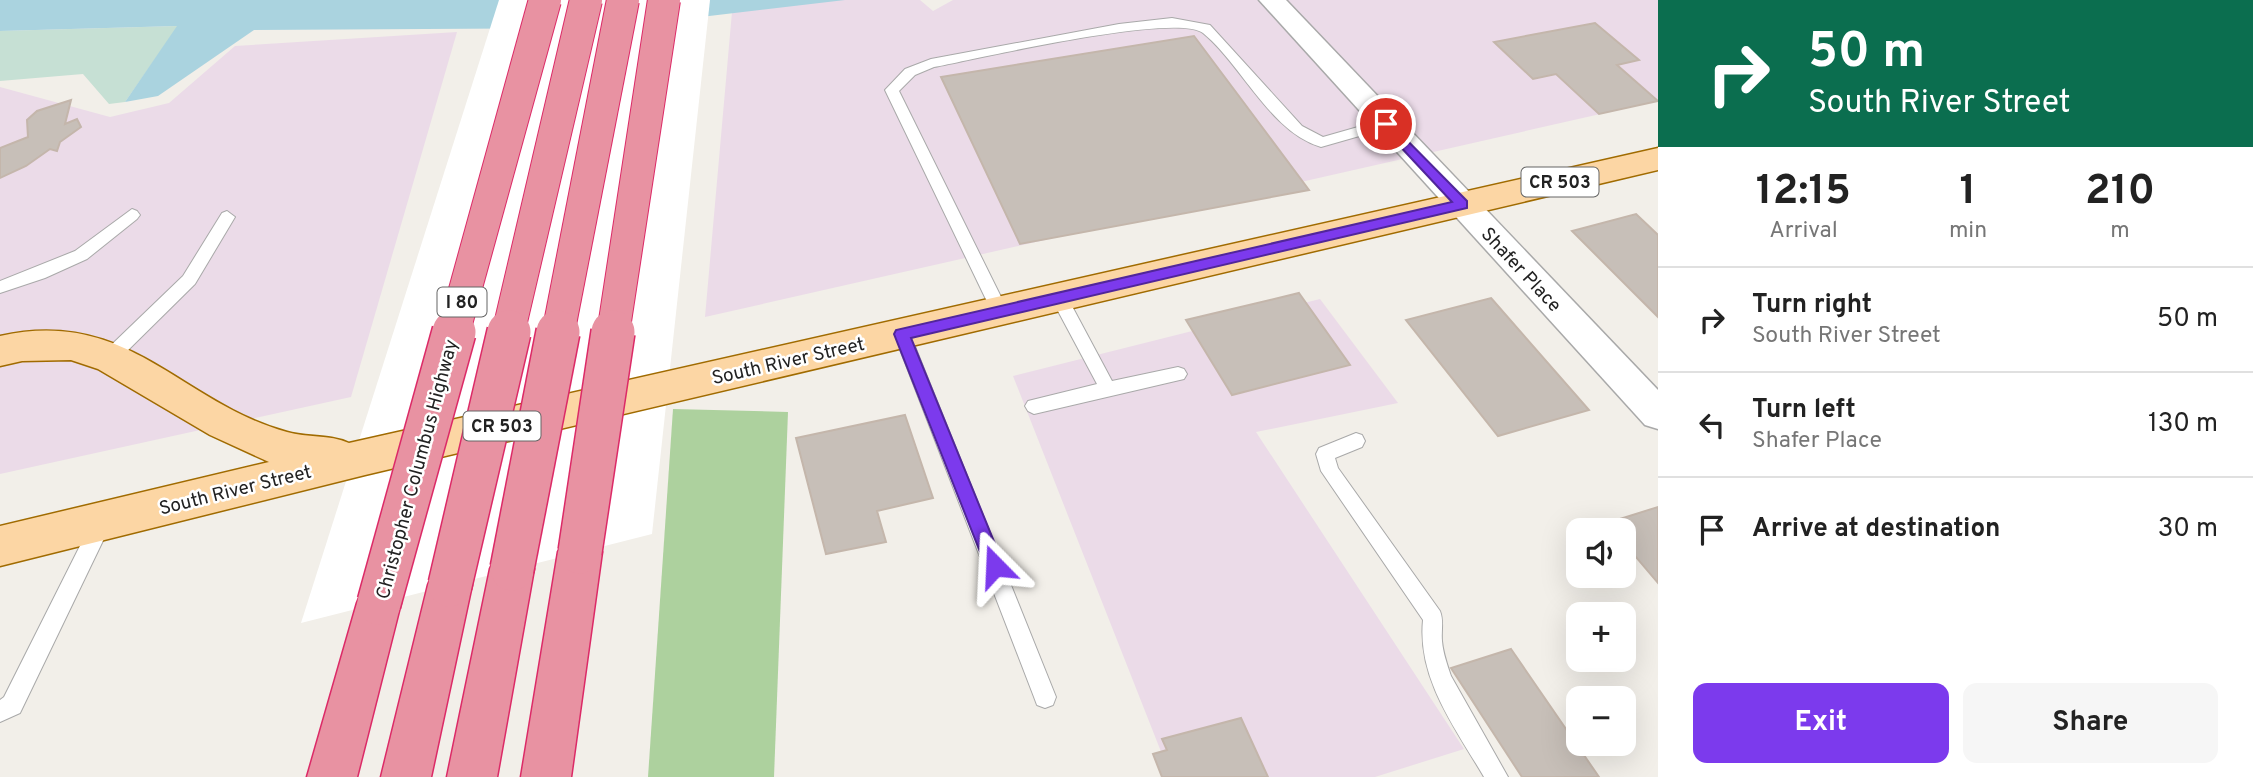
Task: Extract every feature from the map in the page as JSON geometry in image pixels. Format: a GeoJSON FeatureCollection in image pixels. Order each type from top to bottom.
{"type":"FeatureCollection","features":[{"type":"Feature","properties":{"kind":"highway","name":"Christopher Columbus Highway"},"geometry":{"type":"LineString","coordinates":[[332,777],[545,0]]}},
{"type":"Feature","properties":{"kind":"highway","name":"I 80"},"geometry":{"type":"LineString","coordinates":[[406,777],[586,0]]}},
{"type":"Feature","properties":{"kind":"highway"},"geometry":{"type":"LineString","coordinates":[[472,777],[623,0]]}},
{"type":"Feature","properties":{"kind":"highway"},"geometry":{"type":"LineString","coordinates":[[546,777],[664,0]]}},
{"type":"Feature","properties":{"kind":"main road","name":"South River Street"},"geometry":{"type":"LineString","coordinates":[[0,546],[365,457],[1658,159]]}},
{"type":"Feature","properties":{"kind":"main road"},"geometry":{"type":"LineString","coordinates":[[0,351],[22,346],[71,345],[110,357],[224,424],[284,450],[365,457]]}},
{"type":"Feature","properties":{"kind":"street","name":"Shafer Place"},"geometry":{"type":"LineString","coordinates":[[1272,0],[1658,414]]}},
{"type":"Feature","properties":{"kind":"lane"},"geometry":{"type":"LineString","coordinates":[[1000,311],[892,90],[910,72],[931,63],[1077,34],[1172,22],[1205,28],[1297,129],[1321,142],[1386,124]]}},
{"type":"Feature","properties":{"kind":"lane"},"geometry":{"type":"LineString","coordinates":[[0,287],[39,274],[81,255],[132,215]]}},
{"type":"Feature","properties":{"kind":"lane"},"geometry":{"type":"LineString","coordinates":[[110,357],[189,281],[227,217]]}},
{"type":"Feature","properties":{"kind":"lane"},"geometry":{"type":"LineString","coordinates":[[1059,298],[1108,389]]}},
{"type":"Feature","properties":{"kind":"lane"},"geometry":{"type":"LineString","coordinates":[[902,334],[1045,697]]}},
{"type":"Feature","properties":{"kind":"lane"},"geometry":{"type":"LineString","coordinates":[[1034,406],[1178,374]]}},
{"type":"Feature","properties":{"kind":"lane"},"geometry":{"type":"LineString","coordinates":[[1356,441],[1325,454],[1330,471],[1433,618],[1429,636],[1441,679],[1497,777]]}},
{"type":"Feature","properties":{"kind":"lane"},"geometry":{"type":"LineString","coordinates":[[0,711],[12,705],[102,521]]}},
{"type":"Feature","properties":{"kind":"shaded area"},"geometry":{"type":"Polygon","coordinates":[[[824,0],[920,0],[933,11],[953,0],[1658,0],[1658,101],[705,317],[732,12],[824,0]]]}},
{"type":"Feature","properties":{"kind":"shaded area"},"geometry":{"type":"Polygon","coordinates":[[[457,32],[351,397],[0,474],[0,87],[110,117],[169,103],[235,46],[457,32]]]}},
{"type":"Feature","properties":{"kind":"shaded area"},"geometry":{"type":"Polygon","coordinates":[[[1320,299],[1398,403],[1256,432],[1464,749],[1375,777],[1171,777],[1013,376],[1320,299]]]}},
{"type":"Feature","properties":{"kind":"green space"},"geometry":{"type":"Polygon","coordinates":[[[178,26],[125,102],[109,104],[83,74],[0,81],[0,31],[178,26]]]}},
{"type":"Feature","properties":{"kind":"green space"},"geometry":{"type":"Polygon","coordinates":[[[673,409],[788,412],[774,777],[648,777],[673,409]]]}},
{"type":"Feature","properties":{"kind":"water"},"geometry":{"type":"Polygon","coordinates":[[[0,0],[845,0],[608,28],[254,30],[158,96],[125,102],[177,26],[0,31],[0,0]]]}},
{"type":"Feature","properties":{"kind":"pier"},"geometry":{"type":"Polygon","coordinates":[[[499,0],[710,0],[652,534],[301,623],[499,0]]]}},
{"type":"Feature","properties":{"kind":"building"},"geometry":{"type":"Polygon","coordinates":[[[1595,23],[1639,60],[1617,65],[1658,101],[1599,114],[1556,74],[1533,79],[1494,42],[1595,23]]]}},
{"type":"Feature","properties":{"kind":"building"},"geometry":{"type":"Polygon","coordinates":[[[1194,36],[1309,190],[1020,244],[941,77],[1194,36]]]}},
{"type":"Feature","properties":{"kind":"building"},"geometry":{"type":"Polygon","coordinates":[[[71,100],[65,124],[77,119],[81,127],[60,142],[57,151],[50,149],[26,166],[0,178],[0,148],[28,137],[27,120],[37,111],[71,100]]]}},
{"type":"Feature","properties":{"kind":"building"},"geometry":{"type":"Polygon","coordinates":[[[1636,214],[1658,235],[1658,317],[1572,231],[1636,214]]]}},
{"type":"Feature","properties":{"kind":"building"},"geometry":{"type":"Polygon","coordinates":[[[1299,293],[1350,365],[1232,395],[1186,320],[1299,293]]]}},
{"type":"Feature","properties":{"kind":"building"},"geometry":{"type":"Polygon","coordinates":[[[1491,298],[1589,410],[1498,436],[1406,320],[1491,298]]]}},
{"type":"Feature","properties":{"kind":"building"},"geometry":{"type":"Polygon","coordinates":[[[905,415],[933,498],[877,511],[886,542],[826,554],[796,438],[905,415]]]}},
{"type":"Feature","properties":{"kind":"building"},"geometry":{"type":"Polygon","coordinates":[[[1658,507],[1658,583],[1636,557],[1636,518],[1623,518],[1658,507]]]}},
{"type":"Feature","properties":{"kind":"building"},"geometry":{"type":"Polygon","coordinates":[[[1511,649],[1566,729],[1566,756],[1585,756],[1599,777],[1522,777],[1451,668],[1511,649]]]}},
{"type":"Feature","properties":{"kind":"building"},"geometry":{"type":"Polygon","coordinates":[[[1241,718],[1268,777],[1162,777],[1153,754],[1167,750],[1162,739],[1241,718]]]}},
{"type":"Feature","properties":{"kind":"route"},"geometry":{"type":"LineString","coordinates":[[995,566],[902,334],[1462,205],[1386,124]]}}]}
